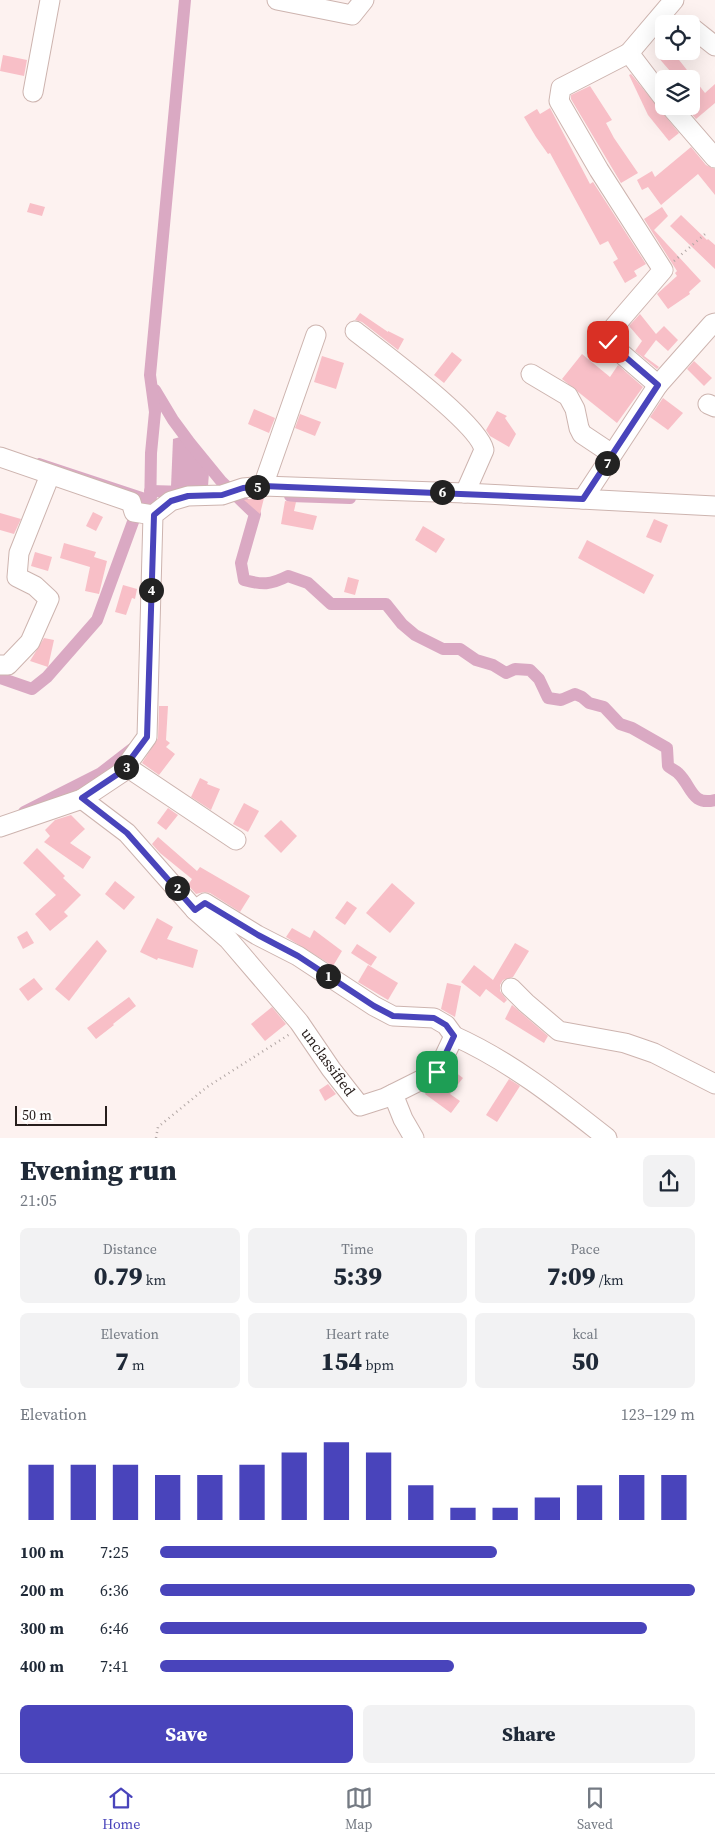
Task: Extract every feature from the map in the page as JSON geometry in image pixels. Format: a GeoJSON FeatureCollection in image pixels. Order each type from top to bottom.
{"type":"FeatureCollection","features":[{"type":"Feature","properties":{"kind":"street"},"geometry":{"type":"LineString","coordinates":[[33,92],[50,0]]}},
{"type":"Feature","properties":{"kind":"street"},"geometry":{"type":"LineString","coordinates":[[277,0],[352,16],[364,0]]}},
{"type":"Feature","properties":{"kind":"street"},"geometry":{"type":"LineString","coordinates":[[658,385],[626,359],[606,338],[663,270],[599,170],[558,101],[561,88],[630,53],[671,4],[680,15]]}},
{"type":"Feature","properties":{"kind":"street"},"geometry":{"type":"LineString","coordinates":[[700,34],[715,46]]}},
{"type":"Feature","properties":{"kind":"street"},"geometry":{"type":"LineString","coordinates":[[630,53],[655,87]]}},
{"type":"Feature","properties":{"kind":"street"},"geometry":{"type":"LineString","coordinates":[[678,115],[715,158]]}},
{"type":"Feature","properties":{"kind":"street"},"geometry":{"type":"LineString","coordinates":[[583,499],[658,385],[712,324],[715,323]]}},
{"type":"Feature","properties":{"kind":"street"},"geometry":{"type":"LineString","coordinates":[[355,331],[444,402],[479,436],[484,450],[466,493]]}},
{"type":"Feature","properties":{"kind":"street"},"geometry":{"type":"LineString","coordinates":[[263,486],[316,335]]}},
{"type":"Feature","properties":{"kind":"street"},"geometry":{"type":"LineString","coordinates":[[531,374],[568,396],[575,409],[582,434],[612,454]]}},
{"type":"Feature","properties":{"kind":"street"},"geometry":{"type":"LineString","coordinates":[[0,457],[131,502],[134,512],[154,515],[171,501],[188,496],[263,486],[466,493],[715,506]]}},
{"type":"Feature","properties":{"kind":"street"},"geometry":{"type":"LineString","coordinates":[[0,665],[8,665],[30,642],[49,599],[36,586],[17,577],[19,553],[50,475]]}},
{"type":"Feature","properties":{"kind":"street"},"geometry":{"type":"LineString","coordinates":[[0,827],[82,798],[108,782],[126,767],[147,737],[154,515]]}},
{"type":"Feature","properties":{"kind":"street"},"geometry":{"type":"LineString","coordinates":[[126,767],[236,840]]}},
{"type":"Feature","properties":{"kind":"street","name":"unclassified"},"geometry":{"type":"LineString","coordinates":[[82,798],[127,833],[195,910],[228,939],[301,1025],[331,1069],[360,1106],[393,1094],[437,1072],[454,1036]]}},
{"type":"Feature","properties":{"kind":"street"},"geometry":{"type":"LineString","coordinates":[[195,910],[205,903],[258,935],[298,956],[374,1006],[393,1016],[434,1018],[446,1025],[454,1036],[485,1050],[511,1067],[606,1138]]}},
{"type":"Feature","properties":{"kind":"street"},"geometry":{"type":"LineString","coordinates":[[512,988],[526,1004],[559,1031],[625,1043],[654,1053],[715,1084]]}},
{"type":"Feature","properties":{"kind":"street"},"geometry":{"type":"LineString","coordinates":[[393,1094],[403,1119],[414,1138]]}},
{"type":"Feature","properties":{"kind":"path"},"geometry":{"type":"LineString","coordinates":[[663,270],[705,234]]}},
{"type":"Feature","properties":{"kind":"path"},"geometry":{"type":"LineString","coordinates":[[156,1138],[158,1127],[207,1087],[301,1025]]}},
{"type":"Feature","properties":{"kind":"shaded area"},"geometry":{"type":"Polygon","coordinates":[[[180,437],[209,472],[208,487],[171,487],[173,439],[180,437]]]}},
{"type":"Feature","properties":{"kind":"building"},"geometry":{"type":"Polygon","coordinates":[[[3,55],[27,60],[24,76],[0,71],[3,55]]]}},
{"type":"Feature","properties":{"kind":"building"},"geometry":{"type":"Polygon","coordinates":[[[660,60],[679,60],[687,70],[669,70],[660,60]]]}},
{"type":"Feature","properties":{"kind":"building"},"geometry":{"type":"Polygon","coordinates":[[[631,74],[655,104],[655,115],[664,115],[679,133],[669,141],[648,115],[629,75],[631,74]]]}},
{"type":"Feature","properties":{"kind":"building"},"geometry":{"type":"Polygon","coordinates":[[[715,84],[715,103],[696,119],[693,115],[700,115],[700,87],[705,93],[715,84]]]}},
{"type":"Feature","properties":{"kind":"building"},"geometry":{"type":"Polygon","coordinates":[[[590,86],[612,120],[606,123],[614,138],[638,173],[621,183],[571,99],[571,95],[590,86]]]}},
{"type":"Feature","properties":{"kind":"building"},"geometry":{"type":"Polygon","coordinates":[[[550,108],[590,184],[593,182],[646,264],[634,271],[637,276],[625,283],[613,262],[618,259],[608,241],[600,245],[550,153],[548,154],[524,117],[537,109],[540,114],[550,108]]]}},
{"type":"Feature","properties":{"kind":"building"},"geometry":{"type":"Polygon","coordinates":[[[691,147],[706,165],[715,169],[715,195],[698,174],[661,205],[648,187],[642,190],[637,180],[652,171],[655,177],[691,147]]]}},
{"type":"Feature","properties":{"kind":"building"},"geometry":{"type":"Polygon","coordinates":[[[30,203],[45,207],[42,216],[27,212],[30,203]]]}},
{"type":"Feature","properties":{"kind":"building"},"geometry":{"type":"Polygon","coordinates":[[[662,207],[668,216],[654,230],[701,281],[689,292],[690,294],[668,309],[657,294],[677,276],[675,273],[677,271],[644,219],[662,207]]]}},
{"type":"Feature","properties":{"kind":"building"},"geometry":{"type":"Polygon","coordinates":[[[681,215],[707,240],[715,245],[715,269],[670,226],[681,215]]]}},
{"type":"Feature","properties":{"kind":"building"},"geometry":{"type":"Polygon","coordinates":[[[360,313],[388,332],[404,339],[398,350],[362,322],[355,320],[360,313]]]}},
{"type":"Feature","properties":{"kind":"building"},"geometry":{"type":"Polygon","coordinates":[[[640,314],[656,334],[664,326],[678,340],[668,351],[656,340],[644,356],[659,367],[657,369],[635,351],[642,341],[629,326],[640,314]]]}},
{"type":"Feature","properties":{"kind":"building"},"geometry":{"type":"Polygon","coordinates":[[[452,352],[462,360],[444,383],[434,375],[452,352]]]}},
{"type":"Feature","properties":{"kind":"building"},"geometry":{"type":"Polygon","coordinates":[[[582,354],[610,377],[618,365],[643,387],[617,423],[562,379],[582,354]]]}},
{"type":"Feature","properties":{"kind":"building"},"geometry":{"type":"Polygon","coordinates":[[[322,356],[344,363],[336,389],[314,382],[322,356]]]}},
{"type":"Feature","properties":{"kind":"building"},"geometry":{"type":"Polygon","coordinates":[[[694,361],[712,378],[704,386],[687,369],[694,361]]]}},
{"type":"Feature","properties":{"kind":"building"},"geometry":{"type":"Polygon","coordinates":[[[663,398],[683,413],[668,430],[650,417],[663,398]]]}},
{"type":"Feature","properties":{"kind":"building"},"geometry":{"type":"Polygon","coordinates":[[[254,409],[275,418],[269,433],[248,424],[254,409]]]}},
{"type":"Feature","properties":{"kind":"building"},"geometry":{"type":"Polygon","coordinates":[[[497,411],[507,416],[505,418],[516,434],[509,447],[490,436],[486,430],[497,411]]]}},
{"type":"Feature","properties":{"kind":"building"},"geometry":{"type":"Polygon","coordinates":[[[300,414],[321,422],[315,436],[295,428],[300,414]]]}},
{"type":"Feature","properties":{"kind":"building"},"geometry":{"type":"Polygon","coordinates":[[[262,497],[264,498],[260,514],[244,500],[262,497]]]}},
{"type":"Feature","properties":{"kind":"building"},"geometry":{"type":"Polygon","coordinates":[[[285,501],[296,502],[294,511],[317,516],[313,530],[281,524],[285,501]]]}},
{"type":"Feature","properties":{"kind":"building"},"geometry":{"type":"Polygon","coordinates":[[[93,512],[103,517],[96,531],[86,526],[93,512]]]}},
{"type":"Feature","properties":{"kind":"building"},"geometry":{"type":"Polygon","coordinates":[[[0,513],[21,519],[14,534],[0,530],[0,513]]]}},
{"type":"Feature","properties":{"kind":"building"},"geometry":{"type":"Polygon","coordinates":[[[654,519],[668,525],[661,543],[646,537],[654,519]]]}},
{"type":"Feature","properties":{"kind":"building"},"geometry":{"type":"Polygon","coordinates":[[[423,526],[445,539],[436,553],[415,540],[423,526]]]}},
{"type":"Feature","properties":{"kind":"building"},"geometry":{"type":"Polygon","coordinates":[[[587,540],[654,575],[644,594],[578,558],[587,540]]]}},
{"type":"Feature","properties":{"kind":"building"},"geometry":{"type":"Polygon","coordinates":[[[64,543],[96,552],[94,557],[107,561],[99,594],[85,591],[90,567],[60,558],[64,543]]]}},
{"type":"Feature","properties":{"kind":"building"},"geometry":{"type":"Polygon","coordinates":[[[35,552],[52,557],[48,571],[31,566],[35,552]]]}},
{"type":"Feature","properties":{"kind":"building"},"geometry":{"type":"Polygon","coordinates":[[[348,577],[359,580],[355,595],[344,592],[348,577]]]}},
{"type":"Feature","properties":{"kind":"building"},"geometry":{"type":"Polygon","coordinates":[[[123,585],[137,589],[135,599],[132,598],[126,615],[115,612],[123,585]]]}},
{"type":"Feature","properties":{"kind":"building"},"geometry":{"type":"Polygon","coordinates":[[[44,638],[54,640],[48,667],[30,661],[44,638]]]}},
{"type":"Feature","properties":{"kind":"building"},"geometry":{"type":"Polygon","coordinates":[[[159,706],[168,706],[166,740],[170,743],[166,747],[175,754],[159,775],[142,763],[158,738],[159,706]]]}},
{"type":"Feature","properties":{"kind":"building"},"geometry":{"type":"Polygon","coordinates":[[[200,778],[208,782],[207,784],[220,789],[211,810],[191,797],[200,778]]]}},
{"type":"Feature","properties":{"kind":"building"},"geometry":{"type":"Polygon","coordinates":[[[244,803],[259,811],[248,832],[233,824],[244,803]]]}},
{"type":"Feature","properties":{"kind":"building"},"geometry":{"type":"Polygon","coordinates":[[[168,808],[178,815],[166,830],[157,823],[168,808]]]}},
{"type":"Feature","properties":{"kind":"building"},"geometry":{"type":"Polygon","coordinates":[[[71,815],[85,829],[70,843],[91,857],[83,869],[44,842],[50,836],[45,830],[55,820],[71,815]]]}},
{"type":"Feature","properties":{"kind":"building"},"geometry":{"type":"Polygon","coordinates":[[[281,820],[297,836],[281,853],[264,836],[281,820]]]}},
{"type":"Feature","properties":{"kind":"building"},"geometry":{"type":"Polygon","coordinates":[[[158,837],[197,871],[200,867],[250,896],[240,912],[210,893],[196,894],[188,885],[192,879],[160,853],[152,844],[158,837]]]}},
{"type":"Feature","properties":{"kind":"building"},"geometry":{"type":"Polygon","coordinates":[[[37,848],[65,876],[63,878],[81,895],[64,912],[68,916],[50,931],[35,914],[56,895],[23,863],[37,848]]]}},
{"type":"Feature","properties":{"kind":"building"},"geometry":{"type":"Polygon","coordinates":[[[115,881],[135,897],[124,910],[105,894],[115,881]]]}},
{"type":"Feature","properties":{"kind":"building"},"geometry":{"type":"Polygon","coordinates":[[[392,883],[415,903],[390,933],[366,913],[392,883]]]}},
{"type":"Feature","properties":{"kind":"building"},"geometry":{"type":"Polygon","coordinates":[[[347,901],[357,908],[345,925],[335,918],[347,901]]]}},
{"type":"Feature","properties":{"kind":"building"},"geometry":{"type":"Polygon","coordinates":[[[157,918],[173,927],[167,939],[198,950],[193,968],[158,958],[157,960],[140,952],[157,918]]]}},
{"type":"Feature","properties":{"kind":"building"},"geometry":{"type":"Polygon","coordinates":[[[292,928],[310,938],[314,930],[342,951],[333,966],[286,937],[292,928]]]}},
{"type":"Feature","properties":{"kind":"building"},"geometry":{"type":"Polygon","coordinates":[[[27,931],[34,943],[23,949],[17,937],[27,931]]]}},
{"type":"Feature","properties":{"kind":"building"},"geometry":{"type":"Polygon","coordinates":[[[97,940],[107,951],[69,1001],[55,989],[97,940]]]}},
{"type":"Feature","properties":{"kind":"building"},"geometry":{"type":"Polygon","coordinates":[[[515,943],[529,951],[513,977],[503,980],[500,985],[500,991],[507,1000],[504,1003],[486,989],[480,997],[461,982],[474,965],[493,980],[515,943]]]}},
{"type":"Feature","properties":{"kind":"building"},"geometry":{"type":"Polygon","coordinates":[[[357,944],[377,957],[371,966],[351,953],[357,944]]]}},
{"type":"Feature","properties":{"kind":"building"},"geometry":{"type":"Polygon","coordinates":[[[368,965],[398,983],[388,1000],[358,982],[368,965]]]}},
{"type":"Feature","properties":{"kind":"building"},"geometry":{"type":"Polygon","coordinates":[[[34,978],[43,989],[28,1001],[19,989],[34,978]]]}},
{"type":"Feature","properties":{"kind":"building"},"geometry":{"type":"Polygon","coordinates":[[[447,983],[461,986],[455,1017],[441,1009],[447,983]]]}},
{"type":"Feature","properties":{"kind":"building"},"geometry":{"type":"Polygon","coordinates":[[[129,997],[136,1006],[96,1039],[87,1028],[129,997]]]}},
{"type":"Feature","properties":{"kind":"building"},"geometry":{"type":"Polygon","coordinates":[[[512,1005],[548,1036],[544,1043],[505,1019],[512,1005]]]}},
{"type":"Feature","properties":{"kind":"building"},"geometry":{"type":"Polygon","coordinates":[[[272,1007],[286,1024],[265,1041],[251,1024],[272,1007]]]}},
{"type":"Feature","properties":{"kind":"building"},"geometry":{"type":"Polygon","coordinates":[[[451,1069],[463,1078],[450,1094],[460,1101],[451,1113],[425,1094],[429,1088],[443,1082],[451,1069]]]}},
{"type":"Feature","properties":{"kind":"building"},"geometry":{"type":"Polygon","coordinates":[[[509,1079],[520,1086],[497,1122],[486,1115],[509,1079]]]}},
{"type":"Feature","properties":{"kind":"building"},"geometry":{"type":"Polygon","coordinates":[[[328,1084],[336,1094],[325,1101],[319,1090],[328,1084]]]}},
{"type":"Feature","properties":{"kind":"waterway"},"geometry":{"type":"LineString","coordinates":[[150,520],[151,453],[155,412],[150,375],[185,0]]}},
{"type":"Feature","properties":{"kind":"waterway"},"geometry":{"type":"LineString","coordinates":[[155,390],[173,420],[190,443],[221,481],[255,514],[241,563],[244,580],[266,583],[288,576],[308,583],[331,604],[386,604],[402,624],[415,635],[443,649],[460,649],[476,660],[493,665],[506,673],[515,669],[530,670],[539,679],[548,698],[561,700],[575,694],[589,703],[604,707],[620,724],[632,728],[667,748],[668,766],[683,778],[696,798],[707,801],[715,800]]}},
{"type":"Feature","properties":{"kind":"waterway"},"geometry":{"type":"LineString","coordinates":[[39,460],[151,497]]}},
{"type":"Feature","properties":{"kind":"waterway"},"geometry":{"type":"LineString","coordinates":[[150,491],[187,492]]}},
{"type":"Feature","properties":{"kind":"waterway"},"geometry":{"type":"LineString","coordinates":[[290,496],[350,498]]}},
{"type":"Feature","properties":{"kind":"waterway"},"geometry":{"type":"LineString","coordinates":[[0,678],[32,689],[47,677],[97,620],[141,500],[151,497]]}},
{"type":"Feature","properties":{"kind":"waterway"},"geometry":{"type":"LineString","coordinates":[[24,812],[101,773],[132,749]]}},
{"type":"Feature","properties":{"kind":"route"},"geometry":{"type":"LineString","coordinates":[[437,1072],[454,1036],[446,1025],[434,1018],[393,1016],[374,1006],[298,956],[258,935],[205,903],[198,906],[195,910],[160,868],[127,833],[82,798],[121,772],[147,737],[154,515],[171,501],[188,496],[222,495],[243,488],[263,486],[583,499],[658,385],[608,342]]}}]}
